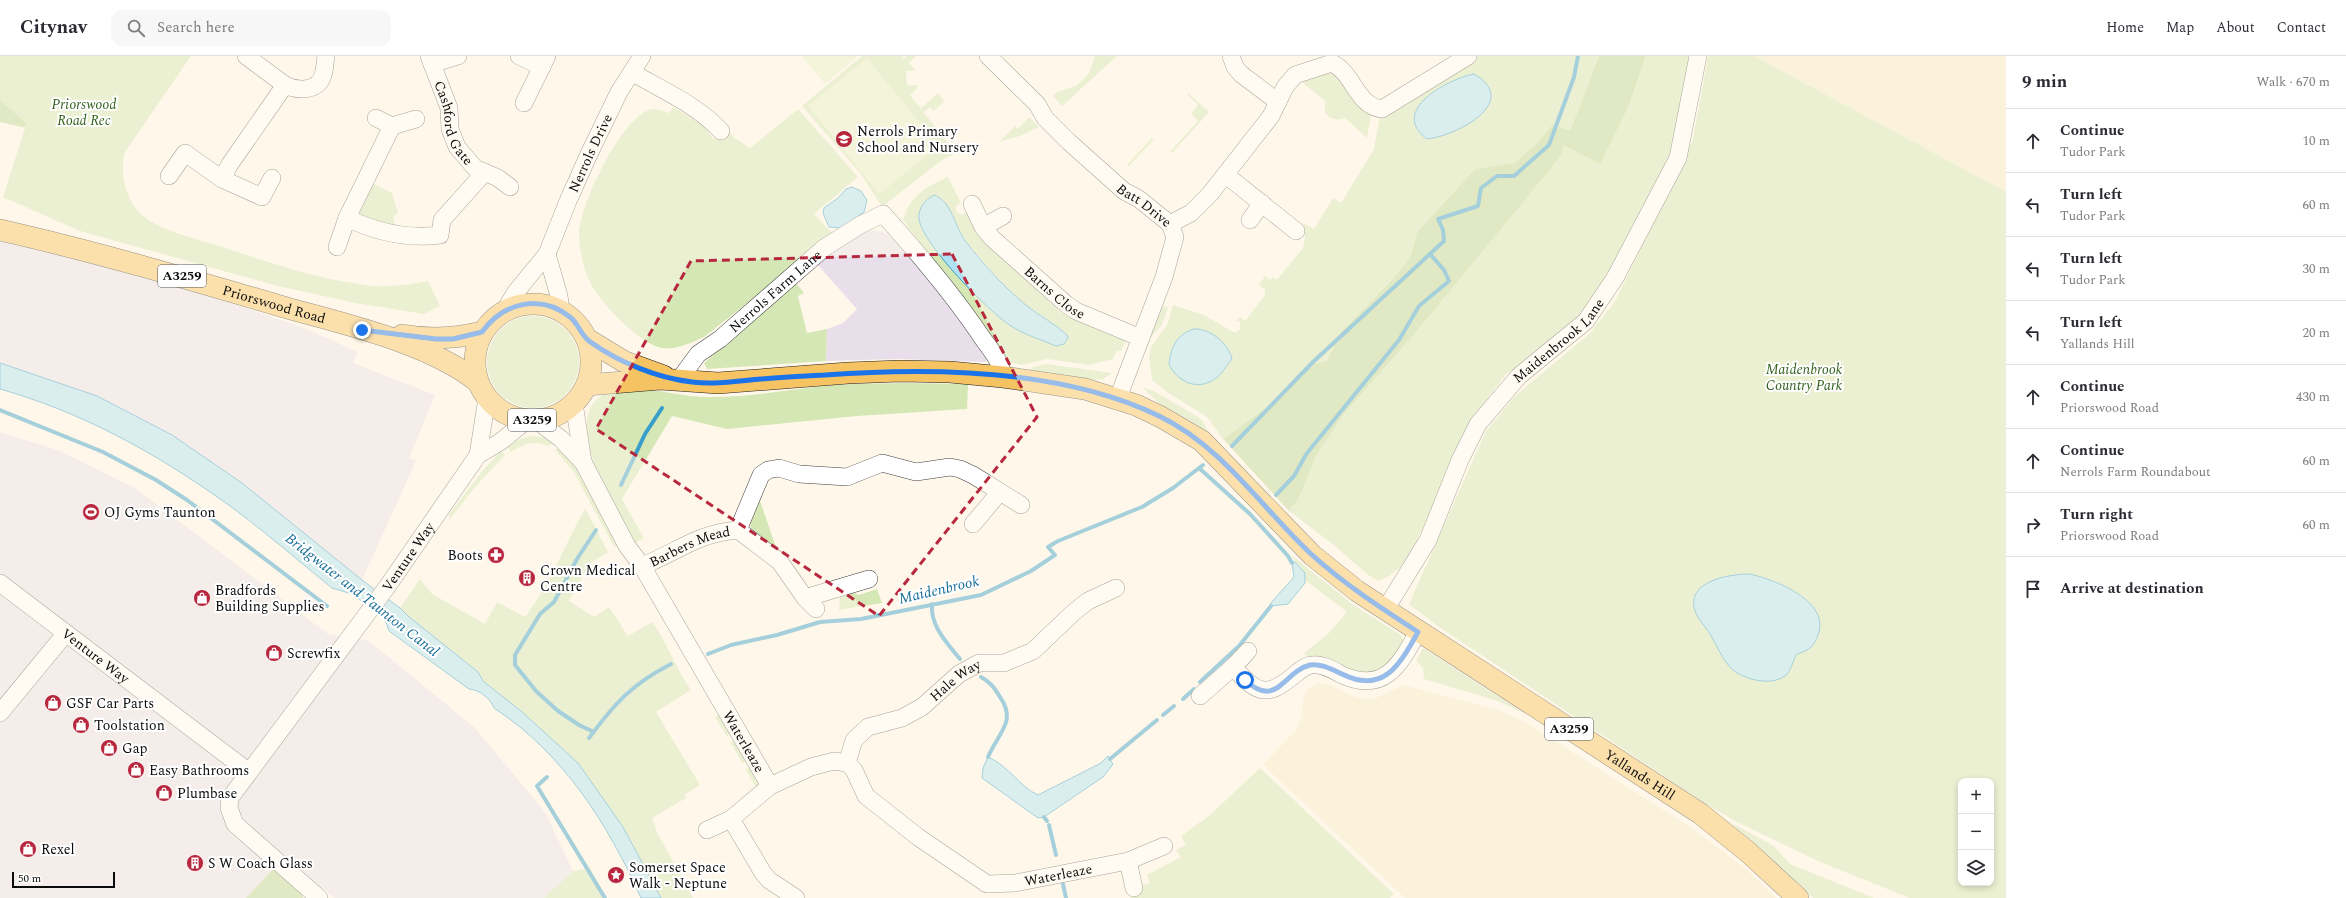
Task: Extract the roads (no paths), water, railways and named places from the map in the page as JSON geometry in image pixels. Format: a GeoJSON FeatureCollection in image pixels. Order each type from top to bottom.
{"type":"FeatureCollection","features":[{"type":"Feature","properties":{"kind":"main road","name":"Priorswood Road"},"geometry":{"type":"LineString","coordinates":[[0,230],[166,271],[362,330],[422,351],[449,363],[483,390]]}},
{"type":"Feature","properties":{"kind":"main road","name":"A3259"},"geometry":{"type":"LineString","coordinates":[[533,303],[547,305],[561,310],[572,318],[587,339],[591,357],[586,385],[574,403],[556,415],[531,420],[505,413],[483,390],[474,357],[482,332],[488,323],[505,310],[518,305],[533,303]]}},
{"type":"Feature","properties":{"kind":"main road","name":"Priorswood Road"},"geometry":{"type":"LineString","coordinates":[[362,330],[436,339],[453,339],[482,332]]}},
{"type":"Feature","properties":{"kind":"main road","name":"A3259"},"geometry":{"type":"LineString","coordinates":[[587,339],[623,361],[676,380]]}},
{"type":"Feature","properties":{"kind":"main road","name":"A3259"},"geometry":{"type":"LineString","coordinates":[[586,385],[676,380],[718,383],[840,373],[900,371],[950,372],[1003,377],[1085,389],[1118,398],[1161,417],[1202,441],[1312,555],[1357,591],[1385,610]]}},
{"type":"Feature","properties":{"kind":"main road","name":"Yallands Hill"},"geometry":{"type":"LineString","coordinates":[[1385,610],[1701,814],[1749,853],[1798,898]]}},
{"type":"Feature","properties":{"kind":"street"},"geometry":{"type":"LineString","coordinates":[[246,56],[285,85],[299,90],[308,89],[317,84],[323,76],[326,56]]}},
{"type":"Feature","properties":{"kind":"street","name":"Cashford Gate"},"geometry":{"type":"LineString","coordinates":[[458,56],[430,60],[449,108],[450,129],[458,147],[475,168],[498,178],[510,187]]}},
{"type":"Feature","properties":{"kind":"street"},"geometry":{"type":"LineString","coordinates":[[519,56],[544,61],[524,103]]}},
{"type":"Feature","properties":{"kind":"street","name":"Nerrols Drive"},"geometry":{"type":"LineString","coordinates":[[505,310],[515,293],[547,254],[589,154],[619,92],[633,73],[642,56]]}},
{"type":"Feature","properties":{"kind":"street","name":"Batt Drive"},"geometry":{"type":"LineString","coordinates":[[988,56],[1037,104],[1045,118],[1069,142],[1124,191],[1138,199],[1170,224],[1175,237],[1164,277],[1118,398]]}},
{"type":"Feature","properties":{"kind":"street"},"geometry":{"type":"LineString","coordinates":[[1231,56],[1235,67],[1241,74],[1278,102]]}},
{"type":"Feature","properties":{"kind":"street"},"geometry":{"type":"LineString","coordinates":[[1170,224],[1191,213],[1226,175],[1271,116],[1285,88],[1295,75],[1333,59],[1349,78],[1365,103],[1370,107],[1382,108],[1468,56]]}},
{"type":"Feature","properties":{"kind":"street","name":"Maidenbrook Lane"},"geometry":{"type":"LineString","coordinates":[[1385,610],[1428,540],[1460,460],[1478,424],[1519,376],[1586,321],[1615,278],[1678,158],[1698,56]]}},
{"type":"Feature","properties":{"kind":"street"},"geometry":{"type":"LineString","coordinates":[[633,73],[693,107],[709,118],[721,131]]}},
{"type":"Feature","properties":{"kind":"street"},"geometry":{"type":"LineString","coordinates":[[222,179],[230,164],[285,85]]}},
{"type":"Feature","properties":{"kind":"street"},"geometry":{"type":"LineString","coordinates":[[376,118],[392,126],[416,119]]}},
{"type":"Feature","properties":{"kind":"street"},"geometry":{"type":"LineString","coordinates":[[337,247],[347,218],[392,126]]}},
{"type":"Feature","properties":{"kind":"street"},"geometry":{"type":"LineString","coordinates":[[170,176],[185,154],[222,179],[262,197],[272,178]]}},
{"type":"Feature","properties":{"kind":"street","name":"Cashford Gate"},"geometry":{"type":"LineString","coordinates":[[347,218],[364,226],[404,235],[440,235],[442,220],[484,173]]}},
{"type":"Feature","properties":{"kind":"street"},"geometry":{"type":"LineString","coordinates":[[1226,175],[1296,230]]}},
{"type":"Feature","properties":{"kind":"street","name":"Barns Close"},"geometry":{"type":"LineString","coordinates":[[972,204],[983,227],[992,238],[1070,307],[1141,338]]}},
{"type":"Feature","properties":{"kind":"street"},"geometry":{"type":"LineString","coordinates":[[1250,220],[1262,204]]}},
{"type":"Feature","properties":{"kind":"street","name":"Nerrols Farm Lane"},"geometry":{"type":"LineString","coordinates":[[676,380],[698,354],[725,334],[824,248],[860,225],[883,214],[934,270],[1001,366],[1003,377]]}},
{"type":"Feature","properties":{"kind":"street"},"geometry":{"type":"LineString","coordinates":[[983,227],[1003,216]]}},
{"type":"Feature","properties":{"kind":"street"},"geometry":{"type":"LineString","coordinates":[[547,254],[559,296],[561,310]]}},
{"type":"Feature","properties":{"kind":"street","name":"Venture Way"},"geometry":{"type":"LineString","coordinates":[[478,455],[483,390]]}},
{"type":"Feature","properties":{"kind":"street","name":"Waterleaze"},"geometry":{"type":"LineString","coordinates":[[574,403],[583,462]]}},
{"type":"Feature","properties":{"kind":"street","name":"Venture Way"},"geometry":{"type":"LineString","coordinates":[[319,898],[235,824],[229,808],[230,798],[387,587],[478,455],[500,442],[531,420]]}},
{"type":"Feature","properties":{"kind":"street","name":"Waterleaze"},"geometry":{"type":"LineString","coordinates":[[531,420],[561,439],[583,462],[627,546],[642,566],[770,786],[811,767],[834,761],[846,763],[854,770],[866,796],[988,891],[1015,883],[1128,861],[1164,846]]}},
{"type":"Feature","properties":{"kind":"street","name":"Barbers Mead"},"geometry":{"type":"LineString","coordinates":[[738,530],[761,475],[768,470],[779,468],[799,474],[847,477],[882,463],[916,472],[950,467],[960,469],[1021,505]]}},
{"type":"Feature","properties":{"kind":"street"},"geometry":{"type":"LineString","coordinates":[[972,524],[1000,493]]}},
{"type":"Feature","properties":{"kind":"street","name":"Barbers Mead"},"geometry":{"type":"LineString","coordinates":[[642,566],[717,531],[738,530],[780,562],[810,604],[869,579]]}},
{"type":"Feature","properties":{"kind":"street","name":"Venture Way"},"geometry":{"type":"LineString","coordinates":[[0,583],[249,772]]}},
{"type":"Feature","properties":{"kind":"street","name":"Hale Way"},"geometry":{"type":"LineString","coordinates":[[846,763],[854,740],[868,727],[902,718],[922,707],[959,674],[979,663],[1004,663],[1033,652],[1078,608],[1088,601],[1116,588]]}},
{"type":"Feature","properties":{"kind":"street"},"geometry":{"type":"LineString","coordinates":[[1233,667],[1250,685],[1264,691],[1279,688],[1299,671],[1312,664],[1331,668],[1365,682],[1391,673],[1405,656],[1418,632]]}},
{"type":"Feature","properties":{"kind":"street"},"geometry":{"type":"LineString","coordinates":[[0,713],[66,633]]}},
{"type":"Feature","properties":{"kind":"street"},"geometry":{"type":"LineString","coordinates":[[1200,696],[1233,667],[1248,651]]}},
{"type":"Feature","properties":{"kind":"street"},"geometry":{"type":"LineString","coordinates":[[707,830],[732,819],[770,786]]}},
{"type":"Feature","properties":{"kind":"street"},"geometry":{"type":"LineString","coordinates":[[732,819],[762,873],[769,880],[796,898]]}},
{"type":"Feature","properties":{"kind":"street"},"geometry":{"type":"LineString","coordinates":[[1128,861],[1134,888]]}},
{"type":"Feature","properties":{"kind":"water"},"geometry":{"type":"Polygon","coordinates":[[[1474,74],[1487,85],[1491,96],[1488,106],[1479,116],[1453,132],[1427,139],[1417,128],[1414,118],[1418,107],[1437,89],[1450,82],[1474,74]]]}},
{"type":"Feature","properties":{"kind":"water"},"geometry":{"type":"Polygon","coordinates":[[[852,187],[861,191],[867,200],[864,212],[841,228],[829,227],[823,213],[824,208],[838,198],[846,189],[852,187]]]}},
{"type":"Feature","properties":{"kind":"water"},"geometry":{"type":"Polygon","coordinates":[[[934,195],[945,203],[966,242],[995,276],[1027,306],[1067,335],[1068,338],[1064,344],[1056,346],[1028,335],[1011,326],[988,307],[958,277],[932,244],[923,230],[919,219],[921,208],[928,199],[934,195]]]}},
{"type":"Feature","properties":{"kind":"water"},"geometry":{"type":"Polygon","coordinates":[[[1194,329],[1206,331],[1218,338],[1227,348],[1232,359],[1218,376],[1209,382],[1202,384],[1189,383],[1183,380],[1177,376],[1169,364],[1171,352],[1176,342],[1183,334],[1194,329]]]}},
{"type":"Feature","properties":{"kind":"water","name":"Bridgwater and Taunton Canal"},"geometry":{"type":"Polygon","coordinates":[[[0,363],[97,396],[172,435],[242,483],[362,580],[400,608],[478,672],[483,681],[522,712],[578,763],[623,827],[661,898],[641,898],[614,843],[581,792],[562,768],[541,746],[519,726],[494,708],[484,695],[469,689],[389,631],[385,619],[352,594],[332,588],[237,511],[197,483],[116,435],[59,409],[0,389],[0,363]]]}},
{"type":"Feature","properties":{"kind":"water"},"geometry":{"type":"Polygon","coordinates":[[[1294,561],[1305,573],[1305,583],[1288,604],[1271,606],[1270,604],[1294,577],[1292,563],[1294,561]]]}},
{"type":"Feature","properties":{"kind":"water"},"geometry":{"type":"Polygon","coordinates":[[[1749,574],[1772,581],[1798,594],[1808,602],[1816,612],[1820,623],[1818,635],[1813,645],[1807,650],[1796,655],[1792,666],[1785,676],[1771,681],[1748,678],[1734,671],[1724,659],[1695,611],[1694,601],[1697,593],[1703,586],[1711,581],[1721,578],[1749,574]]]}},
{"type":"Feature","properties":{"kind":"water"},"geometry":{"type":"Polygon","coordinates":[[[1108,756],[1113,764],[1103,777],[1044,817],[1038,818],[982,778],[983,768],[988,757],[1002,766],[1026,787],[1038,795],[1101,763],[1108,756]]]}},
{"type":"Feature","properties":{"kind":"waterway"},"geometry":{"type":"LineString","coordinates":[[1232,446],[1313,362],[1444,241],[1443,230],[1438,219],[1478,206],[1481,188],[1497,176],[1514,176],[1549,145],[1574,77],[1578,56]]}},
{"type":"Feature","properties":{"kind":"waterway"},"geometry":{"type":"LineString","coordinates":[[1276,495],[1294,476],[1307,453],[1399,340],[1419,306],[1449,281],[1444,270],[1430,254]]}},
{"type":"Feature","properties":{"kind":"waterway"},"geometry":{"type":"LineString","coordinates":[[621,485],[645,434],[662,408]]}},
{"type":"Feature","properties":{"kind":"waterway"},"geometry":{"type":"LineString","coordinates":[[0,410],[103,452],[156,480],[187,500],[327,606]]}},
{"type":"Feature","properties":{"kind":"waterway","name":"Maidenbrook"},"geometry":{"type":"LineString","coordinates":[[708,654],[731,645],[777,635],[820,622],[861,619],[981,595],[1031,571],[1055,555],[1048,547],[1058,541],[1142,507],[1173,488],[1203,465]]}},
{"type":"Feature","properties":{"kind":"waterway"},"geometry":{"type":"LineString","coordinates":[[1199,468],[1250,514],[1288,556],[1292,563]]}},
{"type":"Feature","properties":{"kind":"waterway"},"geometry":{"type":"LineString","coordinates":[[594,732],[579,725],[558,711],[536,691],[515,665],[515,655],[540,614],[554,602],[577,559],[596,530]]}},
{"type":"Feature","properties":{"kind":"waterway"},"geometry":{"type":"LineString","coordinates":[[932,604],[934,620],[940,634],[960,659]]}},
{"type":"Feature","properties":{"kind":"waterway"},"geometry":{"type":"LineString","coordinates":[[1200,682],[1239,646],[1271,606]]}},
{"type":"Feature","properties":{"kind":"waterway","name":"Maidenbrook"},"geometry":{"type":"LineString","coordinates":[[589,738],[607,714],[625,695],[645,679],[671,664]]}},
{"type":"Feature","properties":{"kind":"waterway"},"geometry":{"type":"LineString","coordinates":[[981,677],[996,690],[1005,705],[1007,713],[1007,720],[1004,727],[988,757]]}},
{"type":"Feature","properties":{"kind":"waterway"},"geometry":{"type":"LineString","coordinates":[[1183,699],[1194,689]]}},
{"type":"Feature","properties":{"kind":"waterway"},"geometry":{"type":"LineString","coordinates":[[1163,715],[1174,706]]}},
{"type":"Feature","properties":{"kind":"waterway"},"geometry":{"type":"LineString","coordinates":[[1110,759],[1157,720]]}},
{"type":"Feature","properties":{"kind":"waterway"},"geometry":{"type":"LineString","coordinates":[[547,777],[537,786],[605,898]]}},
{"type":"Feature","properties":{"kind":"waterway"},"geometry":{"type":"LineString","coordinates":[[1044,817],[1047,821]]}},
{"type":"Feature","properties":{"kind":"waterway"},"geometry":{"type":"LineString","coordinates":[[1049,825],[1056,855]]}},
{"type":"Feature","properties":{"kind":"waterway"},"geometry":{"type":"LineString","coordinates":[[1063,884],[1066,898]]}},
{"type":"Feature","properties":{"kind":"place","name":"Nerrols Primary School and Nursery"},"geometry":{"type":"Point","coordinates":[844,139]}},
{"type":"Feature","properties":{"kind":"place","name":"OJ Gyms Taunton"},"geometry":{"type":"Point","coordinates":[91,512]}},
{"type":"Feature","properties":{"kind":"place","name":"Boots"},"geometry":{"type":"Point","coordinates":[496,555]}},
{"type":"Feature","properties":{"kind":"place","name":"Crown Medical Centre"},"geometry":{"type":"Point","coordinates":[527,578]}},
{"type":"Feature","properties":{"kind":"place","name":"Bradfords Building Supplies"},"geometry":{"type":"Point","coordinates":[202,598]}},
{"type":"Feature","properties":{"kind":"place","name":"Screwfix"},"geometry":{"type":"Point","coordinates":[274,653]}},
{"type":"Feature","properties":{"kind":"place","name":"GSF Car Parts"},"geometry":{"type":"Point","coordinates":[53,703]}},
{"type":"Feature","properties":{"kind":"place","name":"Toolstation"},"geometry":{"type":"Point","coordinates":[81,725]}},
{"type":"Feature","properties":{"kind":"place","name":"Gap"},"geometry":{"type":"Point","coordinates":[109,748]}},
{"type":"Feature","properties":{"kind":"place","name":"Easy Bathrooms"},"geometry":{"type":"Point","coordinates":[136,770]}},
{"type":"Feature","properties":{"kind":"place","name":"Plumbase"},"geometry":{"type":"Point","coordinates":[164,793]}},
{"type":"Feature","properties":{"kind":"place","name":"Rexel"},"geometry":{"type":"Point","coordinates":[28,849]}},
{"type":"Feature","properties":{"kind":"place","name":"S W Coach Glass"},"geometry":{"type":"Point","coordinates":[195,863]}},
{"type":"Feature","properties":{"kind":"place","name":"Somerset Space Walk - Neptune"},"geometry":{"type":"Point","coordinates":[616,875]}},
{"type":"Feature","properties":{"kind":"park label","name":"Priorswood Road Rec"},"geometry":{"type":"Point","coordinates":[84,112]}},
{"type":"Feature","properties":{"kind":"park label","name":"Maidenbrook Country Park"},"geometry":{"type":"Point","coordinates":[1804,378]}}]}
